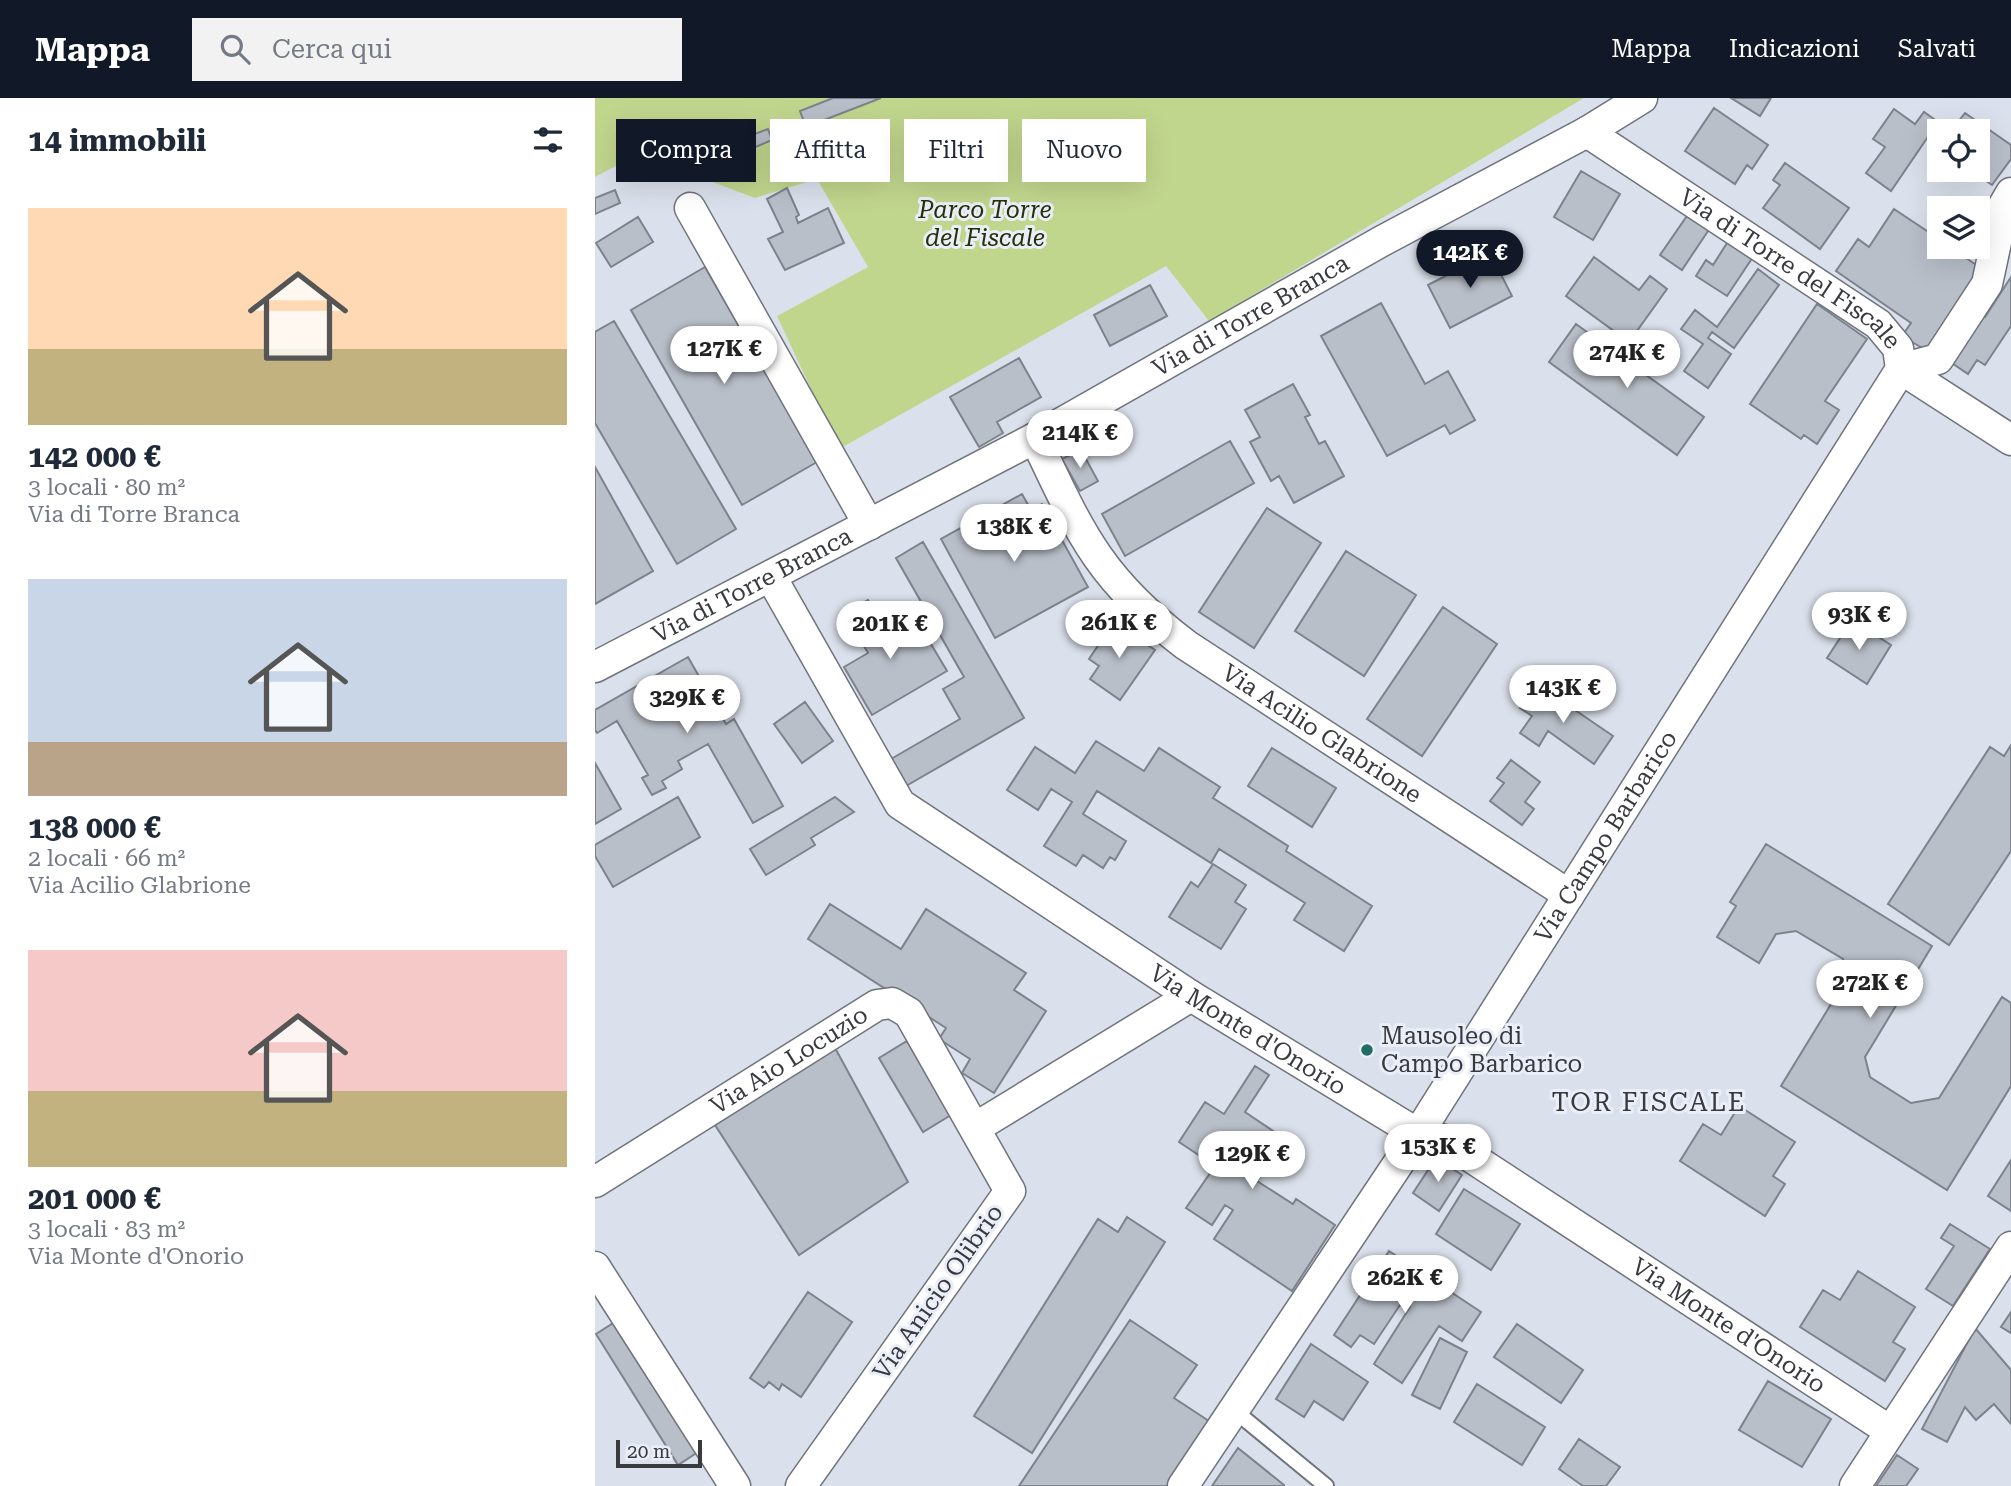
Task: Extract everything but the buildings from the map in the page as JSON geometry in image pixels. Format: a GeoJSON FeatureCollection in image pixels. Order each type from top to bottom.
{"type":"FeatureCollection","features":[{"type":"Feature","properties":{"kind":"street","name":"Via di Torre Branca"},"geometry":{"type":"LineString","coordinates":[[595,667],[1035,438],[1382,241],[1587,132],[1642,98]]}},
{"type":"Feature","properties":{"kind":"street","name":"Via di Torre del Fiscale"},"geometry":{"type":"LineString","coordinates":[[1587,132],[1878,324],[1898,348],[1901,369],[2011,440]]}},
{"type":"Feature","properties":{"kind":"street"},"geometry":{"type":"LineString","coordinates":[[1901,369],[1938,359],[1987,284],[2004,205],[2011,193]]}},
{"type":"Feature","properties":{"kind":"street"},"geometry":{"type":"LineString","coordinates":[[690,208],[869,525]]}},
{"type":"Feature","properties":{"kind":"street","name":"Via Campo Barbarico"},"geometry":{"type":"LineString","coordinates":[[1183,1486],[1418,1134],[1901,369]]}},
{"type":"Feature","properties":{"kind":"street","name":"Via Acilio Glabrione"},"geometry":{"type":"LineString","coordinates":[[1035,438],[1077,527],[1093,554],[1127,596],[1155,621],[1186,645],[1569,895]]}},
{"type":"Feature","properties":{"kind":"street","name":"Via Monte d'Onorio"},"geometry":{"type":"LineString","coordinates":[[771,577],[900,804],[1191,996],[1418,1134],[1445,1140],[1890,1432]]}},
{"type":"Feature","properties":{"kind":"street"},"geometry":{"type":"LineString","coordinates":[[975,1128],[1191,996]]}},
{"type":"Feature","properties":{"kind":"street","name":"Via Aio Locuzio"},"geometry":{"type":"LineString","coordinates":[[595,1182],[873,1008],[887,1003],[897,1004],[909,1013],[975,1128]]}},
{"type":"Feature","properties":{"kind":"street","name":"Via Anicio Olibrio"},"geometry":{"type":"LineString","coordinates":[[801,1486],[1010,1191],[975,1128]]}},
{"type":"Feature","properties":{"kind":"street"},"geometry":{"type":"LineString","coordinates":[[1855,1486],[2011,1247]]}},
{"type":"Feature","properties":{"kind":"street"},"geometry":{"type":"LineString","coordinates":[[595,1267],[735,1486]]}},
{"type":"Feature","properties":{"kind":"lane"},"geometry":{"type":"LineString","coordinates":[[1235,1411],[1326,1486]]}},
{"type":"Feature","properties":{"kind":"green space","name":"Parco Torre del Fiscale"},"geometry":{"type":"Polygon","coordinates":[[[595,98],[1584,98],[1209,321],[1166,266],[839,449],[777,316],[868,267],[819,182],[890,182],[890,119],[770,119],[770,182],[807,182],[755,198],[712,182],[756,182],[756,119],[616,119],[616,166],[595,177],[595,98]]]}},
{"type":"Feature","properties":{"kind":"place","name":"Mausoleo di Campo Barbarico"},"geometry":{"type":"Point","coordinates":[1367,1050]}},
{"type":"Feature","properties":{"kind":"district","name":"TOR FISCALE"},"geometry":{"type":"Point","coordinates":[1649,1102]}}]}
